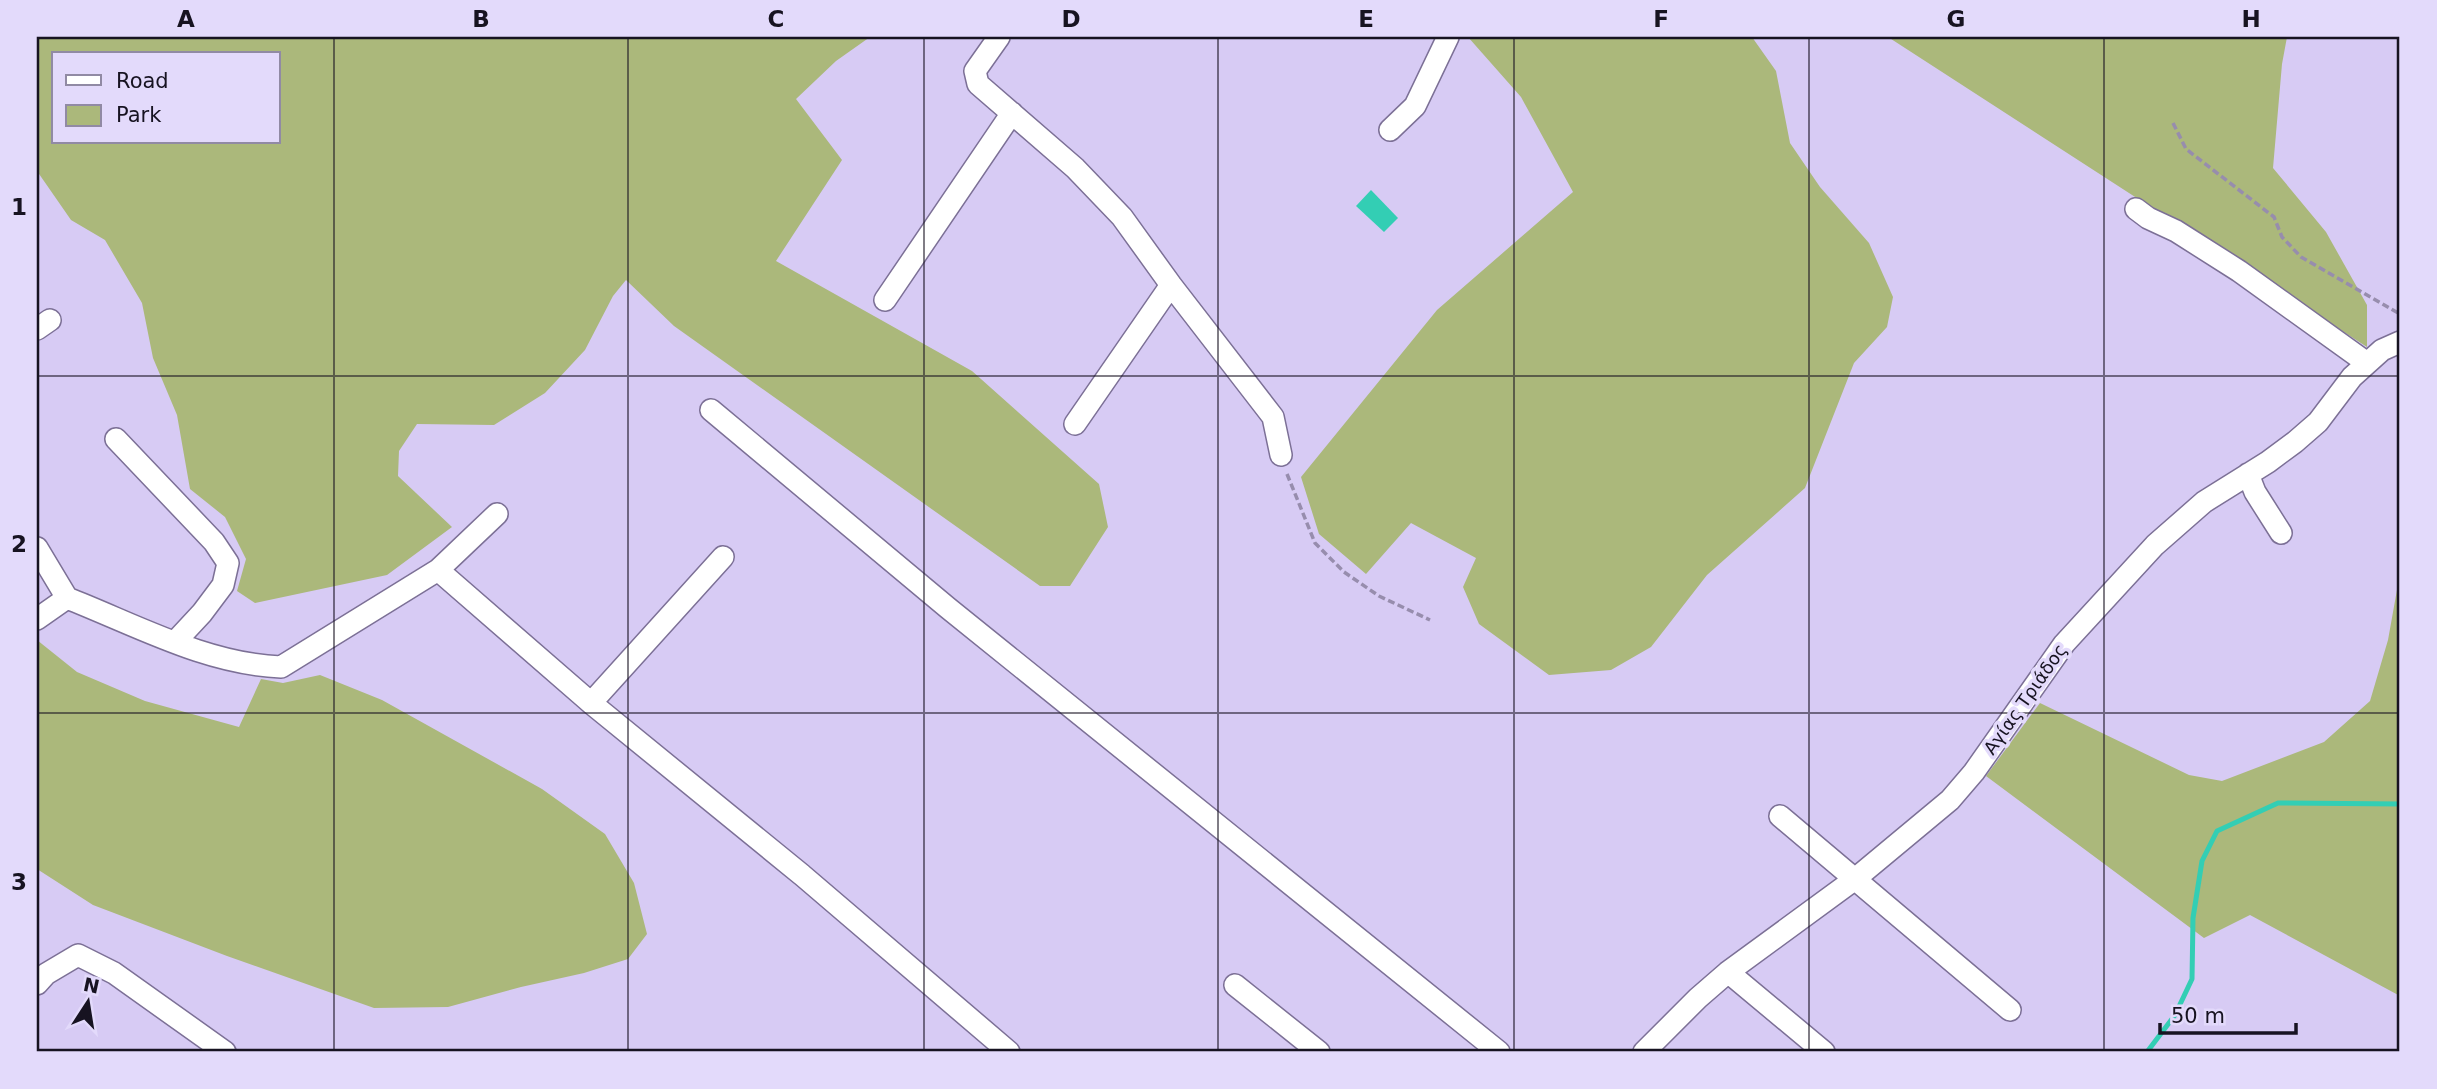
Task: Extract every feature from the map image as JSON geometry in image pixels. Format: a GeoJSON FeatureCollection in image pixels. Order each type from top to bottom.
{"type":"FeatureCollection","features":[{"type":"Feature","properties":{"kind":"street"},"geometry":{"type":"LineString","coordinates":[[999,37],[975,71],[978,84],[1075,168],[1122,217],[1273,417],[1281,455]]}},
{"type":"Feature","properties":{"kind":"street"},"geometry":{"type":"LineString","coordinates":[[1390,130],[1415,106],[1448,37]]}},
{"type":"Feature","properties":{"kind":"street"},"geometry":{"type":"LineString","coordinates":[[885,300],[1012,113]]}},
{"type":"Feature","properties":{"kind":"street"},"geometry":{"type":"LineString","coordinates":[[2136,209],[2239,271],[2367,363]]}},
{"type":"Feature","properties":{"kind":"street"},"geometry":{"type":"LineString","coordinates":[[1075,424],[1171,285]]}},
{"type":"Feature","properties":{"kind":"street","name":"Αγίας Τριάδος"},"geometry":{"type":"LineString","coordinates":[[1644,1052],[1728,972],[1855,879],[1951,800],[2064,643],[2155,545],[2204,502],[2295,442],[2318,422],[2352,377],[2382,349],[2400,342]]}},
{"type":"Feature","properties":{"kind":"street"},"geometry":{"type":"LineString","coordinates":[[711,410],[1020,667],[1499,1052]]}},
{"type":"Feature","properties":{"kind":"street"},"geometry":{"type":"LineString","coordinates":[[116,439],[214,542],[228,563],[223,585],[175,642]]}},
{"type":"Feature","properties":{"kind":"street"},"geometry":{"type":"LineString","coordinates":[[2248,474],[2255,492],[2281,533]]}},
{"type":"Feature","properties":{"kind":"street"},"geometry":{"type":"LineString","coordinates":[[37,548],[67,598],[175,642],[255,666],[281,667],[438,570],[497,514]]}},
{"type":"Feature","properties":{"kind":"street"},"geometry":{"type":"LineString","coordinates":[[591,703],[723,557]]}},
{"type":"Feature","properties":{"kind":"street"},"geometry":{"type":"LineString","coordinates":[[438,570],[591,703],[802,875],[1009,1052]]}},
{"type":"Feature","properties":{"kind":"street"},"geometry":{"type":"LineString","coordinates":[[37,619],[67,598]]}},
{"type":"Feature","properties":{"kind":"street"},"geometry":{"type":"LineString","coordinates":[[1780,816],[2010,1010]]}},
{"type":"Feature","properties":{"kind":"street"},"geometry":{"type":"LineString","coordinates":[[37,984],[46,974],[78,955],[114,973],[225,1052]]}},
{"type":"Feature","properties":{"kind":"street"},"geometry":{"type":"LineString","coordinates":[[1728,972],[1824,1052]]}},
{"type":"Feature","properties":{"kind":"street"},"geometry":{"type":"LineString","coordinates":[[1236,985],[1320,1052]]}},
{"type":"Feature","properties":{"kind":"path"},"geometry":{"type":"LineString","coordinates":[[2173,123],[2186,149],[2274,217],[2282,237],[2301,257],[2400,314]]}},
{"type":"Feature","properties":{"kind":"path"},"geometry":{"type":"LineString","coordinates":[[1281,455],[1301,514],[1315,543],[1344,572],[1379,596],[1430,620]]}},
{"type":"Feature","properties":{"kind":"green space"},"geometry":{"type":"Polygon","coordinates":[[[37,37],[870,37],[836,61],[796,99],[842,160],[776,261],[972,371],[1099,484],[1108,527],[1070,586],[1040,586],[674,326],[626,280],[613,296],[585,350],[545,393],[494,425],[417,424],[399,451],[398,476],[452,527],[387,575],[255,603],[237,591],[246,559],[225,517],[190,489],[177,415],[153,358],[142,303],[105,240],[71,220],[37,171],[37,37]]]}},
{"type":"Feature","properties":{"kind":"green space"},"geometry":{"type":"Polygon","coordinates":[[[1468,37],[1752,37],[1776,71],[1790,143],[1820,187],[1869,243],[1893,297],[1887,327],[1854,363],[1805,488],[1707,575],[1651,647],[1611,670],[1549,675],[1479,624],[1463,587],[1476,558],[1411,523],[1366,574],[1319,534],[1301,477],[1437,310],[1573,192],[1521,97],[1468,37]]]}},
{"type":"Feature","properties":{"kind":"green space"},"geometry":{"type":"Polygon","coordinates":[[[1888,37],[2287,37],[2282,64],[2273,168],[2326,232],[2367,305],[2367,347],[1888,37]]]}},
{"type":"Feature","properties":{"kind":"green space"},"geometry":{"type":"Polygon","coordinates":[[[2400,573],[2400,996],[2250,915],[2204,938],[1986,776],[2040,703],[2189,775],[2222,781],[2324,742],[2370,701],[2388,640],[2400,573]]]}},
{"type":"Feature","properties":{"kind":"green space"},"geometry":{"type":"Polygon","coordinates":[[[37,640],[77,672],[145,701],[239,727],[261,679],[283,683],[320,675],[382,700],[542,789],[605,834],[634,883],[647,934],[628,959],[584,973],[448,1007],[374,1008],[93,905],[37,869],[37,640]]]}},
{"type":"Feature","properties":{"kind":"shaded area"},"geometry":{"type":"Polygon","coordinates":[[[1371,190],[1398,218],[1384,232],[1356,206],[1371,190]]]}},
{"type":"Feature","properties":{"kind":"waterway"},"geometry":{"type":"LineString","coordinates":[[2147,1052],[2175,1015],[2192,979],[2193,918],[2202,861],[2217,831],[2278,803],[2400,804]]}}]}
